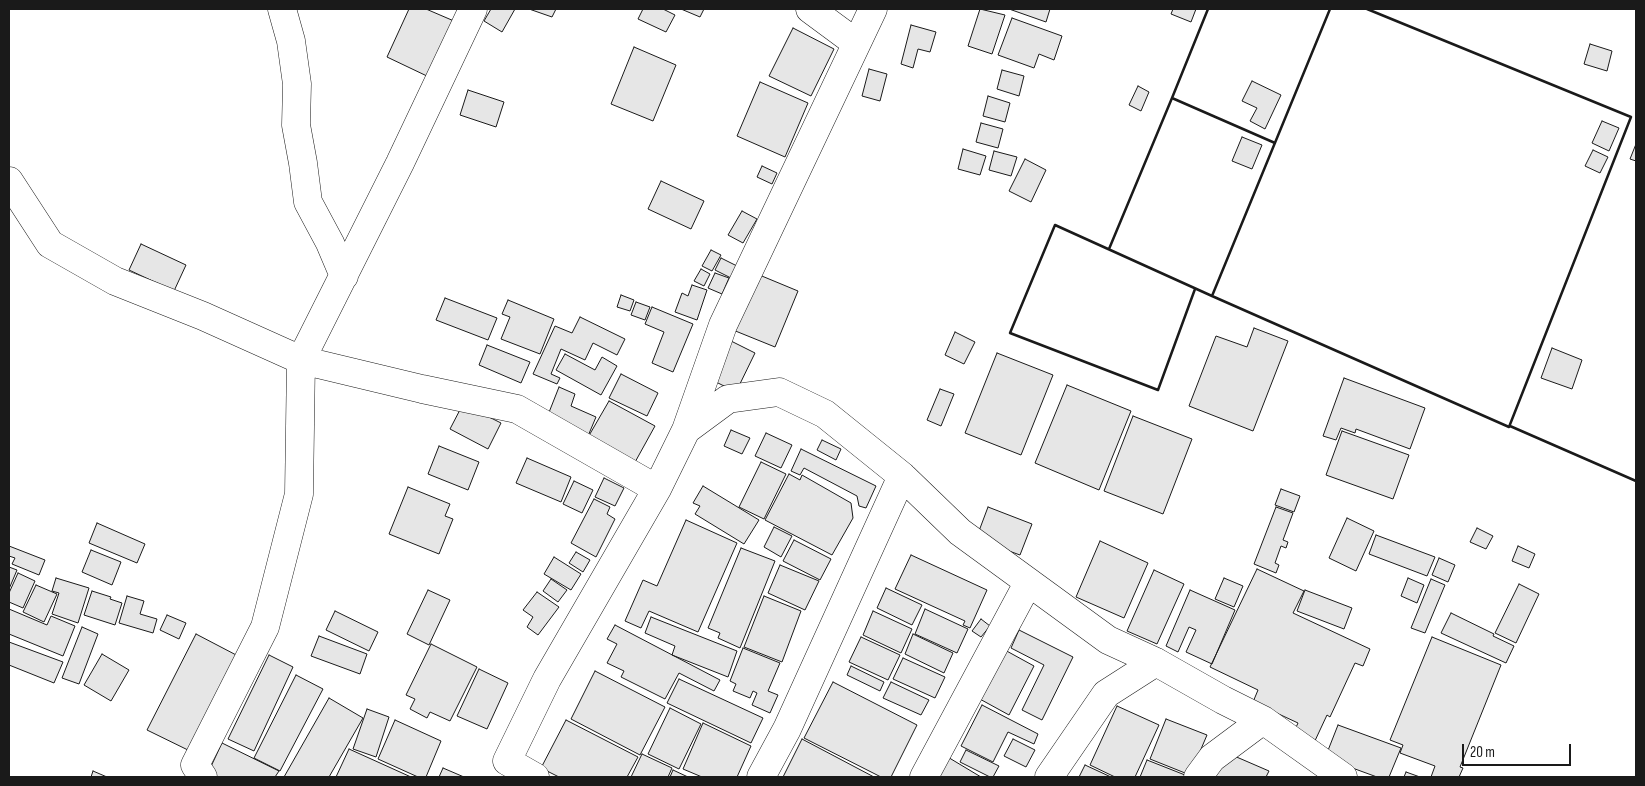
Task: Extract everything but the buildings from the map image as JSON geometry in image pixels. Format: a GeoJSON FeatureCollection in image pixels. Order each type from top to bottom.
{"type":"FeatureCollection","features":[{"type":"Feature","properties":{"kind":"street"},"geometry":{"type":"LineString","coordinates":[[282,9],[291,41],[297,84],[296,125],[308,202],[330,243],[344,276]]}},
{"type":"Feature","properties":{"kind":"street"},"geometry":{"type":"LineString","coordinates":[[203,777],[195,765],[265,627],[299,494],[302,360],[473,9]]}},
{"type":"Feature","properties":{"kind":"street"},"geometry":{"type":"LineString","coordinates":[[810,9],[856,43]]}},
{"type":"Feature","properties":{"kind":"street"},"geometry":{"type":"LineString","coordinates":[[535,777],[507,761],[547,679],[657,489],[686,430],[723,324],[873,9]]}},
{"type":"Feature","properties":{"kind":"street"},"geometry":{"type":"LineString","coordinates":[[9,181],[50,244],[115,281],[203,316],[302,360],[517,409],[657,489]]}},
{"type":"Feature","properties":{"kind":"street"},"geometry":{"type":"LineString","coordinates":[[686,430],[728,399],[779,392],[825,414],[902,476],[960,532],[1108,640],[1156,662],[1263,720],[1343,777]]}},
{"type":"Feature","properties":{"kind":"street"},"geometry":{"type":"LineString","coordinates":[[761,777],[787,729],[902,476]]}},
{"type":"Feature","properties":{"kind":"street"},"geometry":{"type":"LineString","coordinates":[[924,777],[1028,582]]}},
{"type":"Feature","properties":{"kind":"street"},"geometry":{"type":"LineString","coordinates":[[1049,777],[1106,694],[1156,662]]}},
{"type":"Feature","properties":{"kind":"street"},"geometry":{"type":"LineString","coordinates":[[1198,777],[1212,758],[1263,720]]}},
{"type":"Feature","properties":{"kind":"wall"},"geometry":{"type":"LineString","coordinates":[[1172,98],[1208,9]]}},
{"type":"Feature","properties":{"kind":"wall"},"geometry":{"type":"LineString","coordinates":[[1330,9],[1212,296],[1509,427],[1631,117],[1367,9]]}},
{"type":"Feature","properties":{"kind":"wall"},"geometry":{"type":"LineString","coordinates":[[1109,249],[1172,98],[1275,143]]}},
{"type":"Feature","properties":{"kind":"wall"},"geometry":{"type":"LineString","coordinates":[[1195,289],[1158,390],[1010,333],[1055,225],[1212,296]]}},
{"type":"Feature","properties":{"kind":"wall"},"geometry":{"type":"LineString","coordinates":[[1510,426],[1636,481]]}}]}
